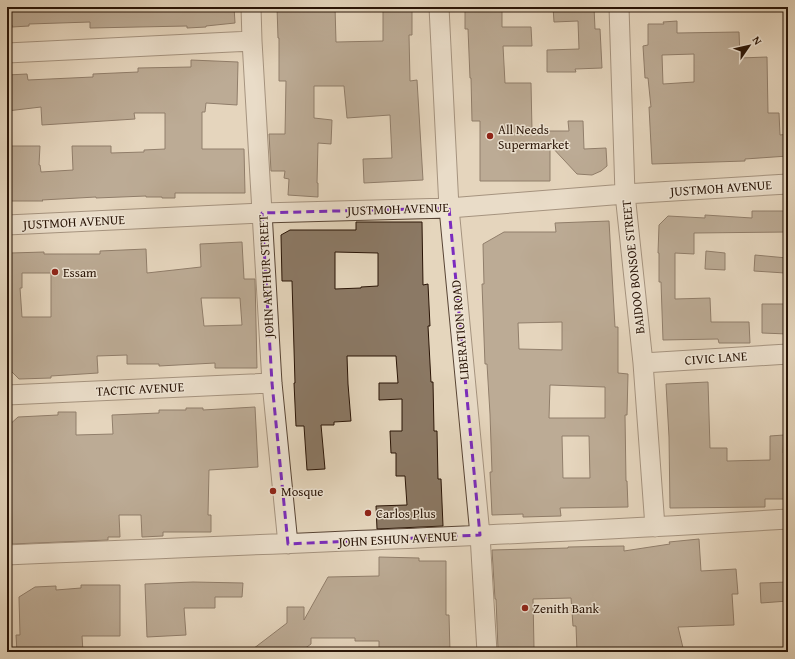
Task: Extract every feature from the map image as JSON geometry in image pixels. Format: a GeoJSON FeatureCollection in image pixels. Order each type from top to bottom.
{"type":"FeatureCollection","features":[{"type":"Feature","properties":{"kind":"street","name":"JOHN ARTHUR STREET"},"geometry":{"type":"LineString","coordinates":[[251,7],[272,383],[288,544]]}},
{"type":"Feature","properties":{"kind":"street","name":"LIBERATION ROAD"},"geometry":{"type":"LineString","coordinates":[[439,7],[449,208],[480,535],[487,652]]}},
{"type":"Feature","properties":{"kind":"street","name":"BAIDOO BONSOE STREET"},"geometry":{"type":"LineString","coordinates":[[619,7],[625,194],[643,363],[655,527]]}},
{"type":"Feature","properties":{"kind":"street"},"geometry":{"type":"LineString","coordinates":[[7,53],[252,41]]}},
{"type":"Feature","properties":{"kind":"street","name":"JUSTMOH AVENUE"},"geometry":{"type":"LineString","coordinates":[[7,225],[262,213],[449,208],[625,194],[788,184]]}},
{"type":"Feature","properties":{"kind":"street","name":"CIVIC LANE"},"geometry":{"type":"LineString","coordinates":[[643,363],[788,354]]}},
{"type":"Feature","properties":{"kind":"street","name":"TACTIC AVENUE"},"geometry":{"type":"LineString","coordinates":[[7,395],[272,383]]}},
{"type":"Feature","properties":{"kind":"street","name":"JOHN ESHUN AVENUE"},"geometry":{"type":"LineString","coordinates":[[7,555],[288,544],[655,527],[788,519]]}},
{"type":"Feature","properties":{"kind":"highlighted area"},"geometry":{"type":"Polygon","coordinates":[[[449,208],[480,535],[288,544],[272,383],[262,213],[449,208]]]}},
{"type":"Feature","properties":{"kind":"building"},"geometry":{"type":"Polygon","coordinates":[[[7,7],[103,7],[103,10],[137,9],[137,7],[234,7],[235,23],[187,28],[187,26],[90,28],[90,22],[29,24],[29,26],[12,27],[12,25],[7,25],[7,7]]]}},
{"type":"Feature","properties":{"kind":"building"},"geometry":{"type":"Polygon","coordinates":[[[277,7],[335,7],[336,42],[383,41],[383,7],[412,7],[412,35],[409,35],[410,81],[417,80],[423,180],[364,183],[363,159],[392,158],[390,115],[347,118],[344,86],[314,86],[314,118],[332,120],[331,144],[318,143],[318,197],[288,195],[289,179],[284,178],[285,171],[271,171],[269,134],[285,134],[286,81],[279,81],[277,7]]]}},
{"type":"Feature","properties":{"kind":"building"},"geometry":{"type":"Polygon","coordinates":[[[465,7],[492,7],[492,11],[502,11],[502,27],[531,27],[532,46],[503,46],[505,83],[531,83],[532,131],[569,131],[568,121],[583,121],[584,149],[606,148],[607,166],[601,171],[592,175],[577,174],[550,145],[550,181],[480,181],[480,121],[472,121],[468,29],[465,29],[465,7]]]}},
{"type":"Feature","properties":{"kind":"building"},"geometry":{"type":"Polygon","coordinates":[[[553,7],[594,7],[595,29],[600,29],[602,68],[575,69],[576,72],[547,72],[547,50],[579,49],[578,21],[554,22],[553,7]]]}},
{"type":"Feature","properties":{"kind":"building"},"geometry":{"type":"Polygon","coordinates":[[[677,21],[677,33],[739,32],[740,58],[767,57],[768,113],[779,113],[780,135],[788,134],[788,156],[745,159],[745,161],[652,164],[649,107],[651,107],[648,78],[645,78],[643,46],[648,45],[648,24],[664,24],[663,22],[677,21]],[[694,54],[662,55],[663,84],[694,82],[694,54]]]}},
{"type":"Feature","properties":{"kind":"building"},"geometry":{"type":"Polygon","coordinates":[[[191,60],[238,62],[237,105],[206,103],[205,112],[202,112],[202,149],[244,149],[245,193],[175,193],[175,198],[146,196],[96,197],[42,200],[43,201],[7,201],[7,146],[40,146],[39,165],[41,172],[73,170],[72,146],[111,146],[111,153],[144,152],[144,150],[165,149],[165,113],[134,113],[135,119],[42,125],[41,107],[7,111],[7,75],[27,74],[28,80],[93,77],[93,74],[138,72],[138,68],[191,67],[191,60]]]}},
{"type":"Feature","properties":{"kind":"building"},"geometry":{"type":"Polygon","coordinates":[[[752,211],[788,211],[788,232],[694,233],[694,254],[675,253],[675,299],[710,298],[711,322],[749,322],[750,343],[719,343],[718,339],[663,340],[661,282],[659,282],[659,225],[668,216],[705,218],[705,215],[752,218],[752,211]]]}},
{"type":"Feature","properties":{"kind":"building"},"geometry":{"type":"Polygon","coordinates":[[[609,221],[615,327],[618,327],[618,373],[628,374],[627,415],[625,415],[628,507],[560,508],[561,516],[523,517],[523,514],[492,515],[490,414],[487,364],[485,364],[482,284],[484,284],[483,244],[504,232],[556,232],[555,223],[609,221]],[[562,322],[518,323],[519,349],[562,350],[562,322]],[[550,385],[549,418],[605,418],[605,387],[550,385]],[[562,436],[563,478],[590,478],[589,436],[562,436]]]}},
{"type":"Feature","properties":{"kind":"building"},"geometry":{"type":"Polygon","coordinates":[[[356,222],[422,222],[423,285],[428,284],[430,326],[428,326],[431,382],[433,382],[434,431],[437,431],[438,479],[441,479],[443,526],[377,529],[376,506],[407,505],[405,476],[396,476],[396,453],[391,453],[390,431],[402,431],[402,399],[379,400],[379,383],[398,383],[396,356],[347,356],[351,421],[334,422],[334,425],[321,425],[325,469],[307,470],[304,426],[296,426],[292,281],[282,281],[281,235],[290,230],[356,230],[356,222]],[[335,252],[335,289],[378,286],[378,253],[335,252]]]}},
{"type":"Feature","properties":{"kind":"building"},"geometry":{"type":"Polygon","coordinates":[[[242,242],[244,279],[255,279],[257,368],[215,368],[215,363],[159,366],[159,364],[127,364],[127,355],[97,356],[98,373],[51,376],[51,378],[19,379],[9,369],[7,365],[7,259],[11,253],[44,252],[44,254],[100,254],[100,251],[146,249],[147,273],[201,267],[200,244],[242,242]],[[22,273],[22,288],[20,288],[22,317],[51,317],[51,273],[22,273]],[[201,298],[204,326],[242,325],[240,298],[201,298]]]}},
{"type":"Feature","properties":{"kind":"building"},"geometry":{"type":"Polygon","coordinates":[[[706,251],[725,253],[725,270],[705,269],[706,251]]]}},
{"type":"Feature","properties":{"kind":"building"},"geometry":{"type":"Polygon","coordinates":[[[755,255],[787,258],[785,273],[754,271],[755,255]]]}},
{"type":"Feature","properties":{"kind":"building"},"geometry":{"type":"Polygon","coordinates":[[[762,304],[788,304],[788,334],[762,333],[762,304]]]}},
{"type":"Feature","properties":{"kind":"building"},"geometry":{"type":"Polygon","coordinates":[[[708,382],[710,448],[727,448],[727,461],[770,460],[770,436],[784,435],[783,453],[788,453],[788,499],[765,499],[765,507],[670,508],[669,437],[666,384],[708,382]]]}},
{"type":"Feature","properties":{"kind":"building"},"geometry":{"type":"Polygon","coordinates":[[[255,407],[258,467],[209,470],[208,515],[211,515],[211,532],[163,532],[163,536],[142,537],[141,515],[119,515],[120,537],[108,537],[108,540],[12,544],[11,480],[7,480],[7,427],[18,417],[58,415],[58,412],[76,412],[76,435],[113,434],[112,415],[159,413],[159,410],[186,410],[186,408],[203,408],[203,410],[255,407]]]}},
{"type":"Feature","properties":{"kind":"building"},"geometry":{"type":"Polygon","coordinates":[[[699,539],[701,571],[736,569],[738,594],[732,594],[734,625],[678,627],[684,652],[577,652],[576,626],[573,626],[571,598],[533,599],[534,648],[498,649],[492,550],[624,546],[624,551],[670,544],[669,542],[699,539]]]}},
{"type":"Feature","properties":{"kind":"building"},"geometry":{"type":"Polygon","coordinates":[[[379,557],[419,558],[419,561],[446,561],[446,615],[449,615],[450,652],[379,652],[379,641],[355,641],[355,638],[311,638],[311,644],[300,652],[249,652],[287,623],[287,607],[304,607],[304,620],[328,577],[379,576],[379,557]]]}},
{"type":"Feature","properties":{"kind":"building"},"geometry":{"type":"Polygon","coordinates":[[[193,582],[243,583],[242,597],[215,597],[215,608],[184,608],[186,635],[147,637],[145,584],[193,582]]]}},
{"type":"Feature","properties":{"kind":"building"},"geometry":{"type":"Polygon","coordinates":[[[788,582],[788,601],[761,603],[760,583],[788,582]]]}},
{"type":"Feature","properties":{"kind":"building"},"geometry":{"type":"Polygon","coordinates":[[[81,585],[120,585],[120,636],[82,636],[83,652],[17,652],[16,635],[20,635],[19,597],[35,587],[56,586],[56,590],[81,588],[81,585]]]}},
{"type":"Feature","properties":{"kind":"place","name":"All Needs Supermarket"},"geometry":{"type":"Point","coordinates":[490,136]}},
{"type":"Feature","properties":{"kind":"place","name":"Essam"},"geometry":{"type":"Point","coordinates":[55,272]}},
{"type":"Feature","properties":{"kind":"place","name":"Mosque"},"geometry":{"type":"Point","coordinates":[273,491]}},
{"type":"Feature","properties":{"kind":"place","name":"Carlos Plus"},"geometry":{"type":"Point","coordinates":[368,513]}},
{"type":"Feature","properties":{"kind":"place","name":"Zenith Bank"},"geometry":{"type":"Point","coordinates":[525,608]}}]}
